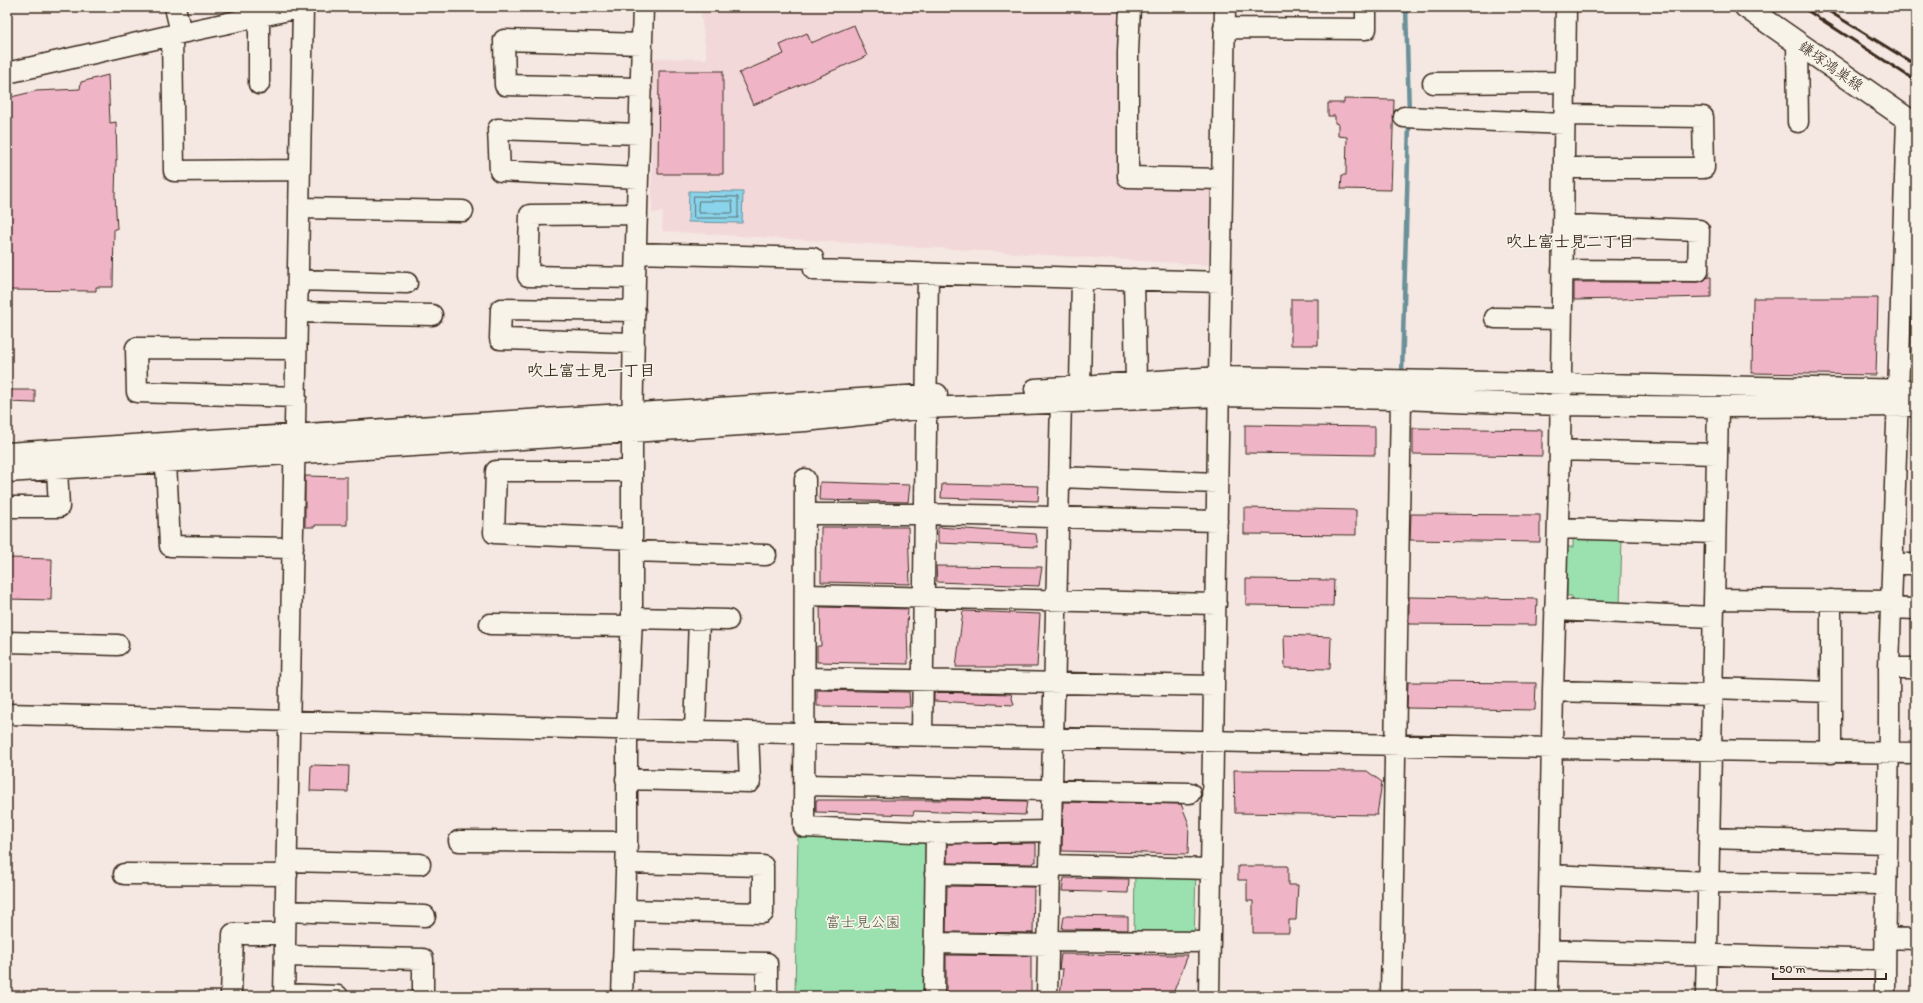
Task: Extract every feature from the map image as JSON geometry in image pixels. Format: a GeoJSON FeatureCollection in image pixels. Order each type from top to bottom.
{"type":"FeatureCollection","features":[{"type":"Feature","properties":{"kind":"main road","name":"鎌塚鴻巣線"},"geometry":{"type":"LineString","coordinates":[[1746,7],[1911,122]]}},
{"type":"Feature","properties":{"kind":"street"},"geometry":{"type":"LineString","coordinates":[[176,7],[174,171],[300,170]]}},
{"type":"Feature","properties":{"kind":"street"},"geometry":{"type":"LineString","coordinates":[[7,73],[176,34],[231,14],[259,16],[303,7],[284,995],[338,996]]}},
{"type":"Feature","properties":{"kind":"street"},"geometry":{"type":"LineString","coordinates":[[622,996],[627,842],[627,729],[632,622],[632,423],[635,278],[643,7]]}},
{"type":"Feature","properties":{"kind":"street"},"geometry":{"type":"LineString","coordinates":[[1130,7],[1128,52],[1128,177],[1222,179]]}},
{"type":"Feature","properties":{"kind":"street"},"geometry":{"type":"LineString","coordinates":[[1209,996],[1225,7]]}},
{"type":"Feature","properties":{"kind":"street"},"geometry":{"type":"LineString","coordinates":[[1224,28],[1366,29],[1366,7]]}},
{"type":"Feature","properties":{"kind":"street"},"geometry":{"type":"LineString","coordinates":[[1547,996],[1553,691],[1560,450],[1566,7]]}},
{"type":"Feature","properties":{"kind":"street"},"geometry":{"type":"LineString","coordinates":[[259,16],[259,84]]}},
{"type":"Feature","properties":{"kind":"street"},"geometry":{"type":"LineString","coordinates":[[641,88],[505,85],[504,40],[642,44]]}},
{"type":"Feature","properties":{"kind":"street"},"geometry":{"type":"LineString","coordinates":[[1797,42],[1798,122]]}},
{"type":"Feature","properties":{"kind":"street"},"geometry":{"type":"LineString","coordinates":[[1433,83],[1565,82]]}},
{"type":"Feature","properties":{"kind":"street"},"geometry":{"type":"LineString","coordinates":[[1404,118],[1564,119],[1703,117],[1704,168],[1564,168]]}},
{"type":"Feature","properties":{"kind":"street"},"geometry":{"type":"LineString","coordinates":[[1884,996],[1886,843],[1890,754],[1889,668],[1893,564],[1907,398],[1911,122]]}},
{"type":"Feature","properties":{"kind":"street"},"geometry":{"type":"LineString","coordinates":[[638,178],[500,170],[498,130],[639,134]]}},
{"type":"Feature","properties":{"kind":"street"},"geometry":{"type":"LineString","coordinates":[[299,208],[463,212]]}},
{"type":"Feature","properties":{"kind":"street"},"geometry":{"type":"LineString","coordinates":[[635,278],[528,276],[530,215],[637,214]]}},
{"type":"Feature","properties":{"kind":"street"},"geometry":{"type":"LineString","coordinates":[[1562,270],[1698,271],[1699,230],[1563,225]]}},
{"type":"Feature","properties":{"kind":"street"},"geometry":{"type":"LineString","coordinates":[[636,253],[813,258],[814,270],[1220,282]]}},
{"type":"Feature","properties":{"kind":"street"},"geometry":{"type":"LineString","coordinates":[[922,735],[928,273]]}},
{"type":"Feature","properties":{"kind":"street"},"geometry":{"type":"LineString","coordinates":[[1080,386],[1082,278]]}},
{"type":"Feature","properties":{"kind":"street"},"geometry":{"type":"LineString","coordinates":[[1134,279],[1136,382]]}},
{"type":"Feature","properties":{"kind":"street"},"geometry":{"type":"LineString","coordinates":[[298,280],[408,283]]}},
{"type":"Feature","properties":{"kind":"street"},"geometry":{"type":"LineString","coordinates":[[634,343],[500,340],[501,309],[635,311]]}},
{"type":"Feature","properties":{"kind":"street"},"geometry":{"type":"LineString","coordinates":[[297,312],[432,315]]}},
{"type":"Feature","properties":{"kind":"street"},"geometry":{"type":"LineString","coordinates":[[1495,318],[1561,319]]}},
{"type":"Feature","properties":{"kind":"street"},"geometry":{"type":"LineString","coordinates":[[296,349],[136,348],[137,392],[296,397]]}},
{"type":"Feature","properties":{"kind":"street"},"geometry":{"type":"LineString","coordinates":[[7,472],[294,454],[632,423],[926,401],[1136,382],[1401,398],[1560,405],[1718,407],[1907,398]]}},
{"type":"Feature","properties":{"kind":"street"},"geometry":{"type":"LineString","coordinates":[[926,401],[1060,401],[1219,386],[1560,384],[1907,398]]}},
{"type":"Feature","properties":{"kind":"street"},"geometry":{"type":"LineString","coordinates":[[1391,996],[1401,398]]}},
{"type":"Feature","properties":{"kind":"street"},"geometry":{"type":"LineString","coordinates":[[1048,996],[1060,401]]}},
{"type":"Feature","properties":{"kind":"street"},"geometry":{"type":"LineString","coordinates":[[1706,996],[1718,407]]}},
{"type":"Feature","properties":{"kind":"street"},"geometry":{"type":"LineString","coordinates":[[7,453],[295,434],[632,423]]}},
{"type":"Feature","properties":{"kind":"street"},"geometry":{"type":"LineString","coordinates":[[1560,450],[1717,454]]}},
{"type":"Feature","properties":{"kind":"street"},"geometry":{"type":"LineString","coordinates":[[166,462],[170,546],[293,548]]}},
{"type":"Feature","properties":{"kind":"street"},"geometry":{"type":"LineString","coordinates":[[7,507],[59,507],[57,469]]}},
{"type":"Feature","properties":{"kind":"street"},"geometry":{"type":"LineString","coordinates":[[632,471],[496,471],[494,533],[766,555]]}},
{"type":"Feature","properties":{"kind":"street"},"geometry":{"type":"LineString","coordinates":[[1059,477],[1217,483]]}},
{"type":"Feature","properties":{"kind":"street"},"geometry":{"type":"LineString","coordinates":[[805,479],[804,827],[936,833],[1051,831]]}},
{"type":"Feature","properties":{"kind":"street"},"geometry":{"type":"LineString","coordinates":[[805,514],[925,514],[1217,521]]}},
{"type":"Feature","properties":{"kind":"street"},"geometry":{"type":"LineString","coordinates":[[1558,528],[1715,534]]}},
{"type":"Feature","properties":{"kind":"street"},"geometry":{"type":"LineString","coordinates":[[1893,564],[1916,564]]}},
{"type":"Feature","properties":{"kind":"street"},"geometry":{"type":"LineString","coordinates":[[805,595],[924,596],[1056,601],[1216,604]]}},
{"type":"Feature","properties":{"kind":"street"},"geometry":{"type":"LineString","coordinates":[[1555,610],[1714,608],[1831,600],[1891,605],[1916,609]]}},
{"type":"Feature","properties":{"kind":"street"},"geometry":{"type":"LineString","coordinates":[[1831,600],[1831,753]]}},
{"type":"Feature","properties":{"kind":"street"},"geometry":{"type":"LineString","coordinates":[[695,732],[699,619]]}},
{"type":"Feature","properties":{"kind":"street"},"geometry":{"type":"LineString","coordinates":[[490,624],[632,622],[699,619],[728,620]]}},
{"type":"Feature","properties":{"kind":"street"},"geometry":{"type":"LineString","coordinates":[[7,642],[118,645]]}},
{"type":"Feature","properties":{"kind":"street"},"geometry":{"type":"LineString","coordinates":[[1889,668],[1916,668]]}},
{"type":"Feature","properties":{"kind":"street"},"geometry":{"type":"LineString","coordinates":[[805,678],[923,679],[1054,684],[1214,686]]}},
{"type":"Feature","properties":{"kind":"street"},"geometry":{"type":"LineString","coordinates":[[1553,691],[1831,692]]}},
{"type":"Feature","properties":{"kind":"street"},"geometry":{"type":"LineString","coordinates":[[7,714],[290,720],[695,732],[1831,753],[1916,753]]}},
{"type":"Feature","properties":{"kind":"street"},"geometry":{"type":"LineString","coordinates":[[626,779],[750,782],[748,732]]}},
{"type":"Feature","properties":{"kind":"street"},"geometry":{"type":"LineString","coordinates":[[805,785],[1190,793]]}},
{"type":"Feature","properties":{"kind":"street"},"geometry":{"type":"LineString","coordinates":[[934,996],[936,833]]}},
{"type":"Feature","properties":{"kind":"street"},"geometry":{"type":"LineString","coordinates":[[1709,838],[1886,843]]}},
{"type":"Feature","properties":{"kind":"street"},"geometry":{"type":"LineString","coordinates":[[459,840],[627,842]]}},
{"type":"Feature","properties":{"kind":"street"},"geometry":{"type":"LineString","coordinates":[[625,910],[763,913],[763,866],[626,863]]}},
{"type":"Feature","properties":{"kind":"street"},"geometry":{"type":"LineString","coordinates":[[124,874],[420,864]]}},
{"type":"Feature","properties":{"kind":"street"},"geometry":{"type":"LineString","coordinates":[[935,874],[1050,870],[1211,869]]}},
{"type":"Feature","properties":{"kind":"street"},"geometry":{"type":"LineString","coordinates":[[1550,875],[1709,882],[1886,884]]}},
{"type":"Feature","properties":{"kind":"street"},"geometry":{"type":"LineString","coordinates":[[286,911],[425,916]]}},
{"type":"Feature","properties":{"kind":"street"},"geometry":{"type":"LineString","coordinates":[[231,996],[233,934],[285,934]]}},
{"type":"Feature","properties":{"kind":"street"},"geometry":{"type":"LineString","coordinates":[[1885,938],[1916,939]]}},
{"type":"Feature","properties":{"kind":"street"},"geometry":{"type":"LineString","coordinates":[[934,943],[1210,942]]}},
{"type":"Feature","properties":{"kind":"street"},"geometry":{"type":"LineString","coordinates":[[1548,950],[1707,956],[1884,960]]}},
{"type":"Feature","properties":{"kind":"street"},"geometry":{"type":"LineString","coordinates":[[285,956],[423,959],[422,996]]}},
{"type":"Feature","properties":{"kind":"street"},"geometry":{"type":"LineString","coordinates":[[623,960],[767,963],[767,996]]}},
{"type":"Feature","properties":{"kind":"shaded area"},"geometry":{"type":"Polygon","coordinates":[[[700,7],[1121,7],[1124,184],[1211,189],[1208,265],[662,231],[663,212],[652,213],[652,58],[707,59],[700,7]]]}},
{"type":"Feature","properties":{"kind":"green space"},"geometry":{"type":"Polygon","coordinates":[[[1573,536],[1622,537],[1620,608],[1572,606],[1572,596],[1567,596],[1567,547],[1573,547],[1573,536]]]}},
{"type":"Feature","properties":{"kind":"green space","name":"富士見公園"},"geometry":{"type":"Polygon","coordinates":[[[798,835],[916,837],[926,840],[927,996],[795,996],[798,835]]]}},
{"type":"Feature","properties":{"kind":"green space"},"geometry":{"type":"Polygon","coordinates":[[[1135,870],[1196,872],[1194,940],[1134,939],[1135,870]]]}},
{"type":"Feature","properties":{"kind":"water"},"geometry":{"type":"Polygon","coordinates":[[[689,191],[743,192],[742,223],[688,222],[689,191]]]}},
{"type":"Feature","properties":{"kind":"building"},"geometry":{"type":"Polygon","coordinates":[[[854,25],[867,56],[753,105],[739,73],[784,54],[780,45],[807,33],[811,43],[854,25]]]}},
{"type":"Feature","properties":{"kind":"building"},"geometry":{"type":"Polygon","coordinates":[[[659,71],[723,71],[723,174],[658,174],[659,71]]]}},
{"type":"Feature","properties":{"kind":"building"},"geometry":{"type":"Polygon","coordinates":[[[108,75],[110,123],[116,122],[117,160],[115,195],[117,229],[114,229],[113,287],[96,287],[96,291],[7,290],[7,98],[36,91],[80,89],[81,82],[108,75]]]}},
{"type":"Feature","properties":{"kind":"building"},"geometry":{"type":"Polygon","coordinates":[[[1344,99],[1394,100],[1391,190],[1341,189],[1342,175],[1346,175],[1347,137],[1338,136],[1338,124],[1335,123],[1335,116],[1328,116],[1328,103],[1344,103],[1344,99]]]}},
{"type":"Feature","properties":{"kind":"building"},"geometry":{"type":"Polygon","coordinates":[[[1708,277],[1711,277],[1711,297],[1574,300],[1574,282],[1698,282],[1703,281],[1708,277]]]}},
{"type":"Feature","properties":{"kind":"building"},"geometry":{"type":"Polygon","coordinates":[[[1753,298],[1878,298],[1876,375],[1752,373],[1753,298]]]}},
{"type":"Feature","properties":{"kind":"building"},"geometry":{"type":"Polygon","coordinates":[[[1291,299],[1318,299],[1318,345],[1291,345],[1291,299]]]}},
{"type":"Feature","properties":{"kind":"building"},"geometry":{"type":"Polygon","coordinates":[[[7,390],[35,390],[35,403],[7,402],[7,390]]]}},
{"type":"Feature","properties":{"kind":"building"},"geometry":{"type":"Polygon","coordinates":[[[1245,425],[1375,427],[1375,455],[1245,453],[1245,425]]]}},
{"type":"Feature","properties":{"kind":"building"},"geometry":{"type":"Polygon","coordinates":[[[1413,428],[1542,430],[1542,456],[1413,454],[1413,428]]]}},
{"type":"Feature","properties":{"kind":"building"},"geometry":{"type":"Polygon","coordinates":[[[305,476],[347,477],[347,525],[315,525],[315,527],[305,527],[305,476]]]}},
{"type":"Feature","properties":{"kind":"building"},"geometry":{"type":"Polygon","coordinates":[[[820,482],[910,485],[908,502],[819,500],[820,482]]]}},
{"type":"Feature","properties":{"kind":"building"},"geometry":{"type":"Polygon","coordinates":[[[942,484],[1039,486],[1038,501],[941,498],[942,484]]]}},
{"type":"Feature","properties":{"kind":"building"},"geometry":{"type":"Polygon","coordinates":[[[1244,508],[1356,510],[1356,535],[1244,534],[1244,508]]]}},
{"type":"Feature","properties":{"kind":"building"},"geometry":{"type":"Polygon","coordinates":[[[1411,514],[1540,515],[1540,542],[1410,540],[1411,514]]]}},
{"type":"Feature","properties":{"kind":"building"},"geometry":{"type":"Polygon","coordinates":[[[821,527],[908,527],[910,584],[821,582],[821,527]]]}},
{"type":"Feature","properties":{"kind":"building"},"geometry":{"type":"Polygon","coordinates":[[[938,527],[1036,534],[1038,547],[938,543],[938,527]]]}},
{"type":"Feature","properties":{"kind":"building"},"geometry":{"type":"Polygon","coordinates":[[[9,558],[52,559],[51,600],[7,599],[9,558]]]}},
{"type":"Feature","properties":{"kind":"building"},"geometry":{"type":"Polygon","coordinates":[[[936,566],[1042,567],[1039,586],[937,582],[936,566]]]}},
{"type":"Feature","properties":{"kind":"building"},"geometry":{"type":"Polygon","coordinates":[[[1246,579],[1334,580],[1333,606],[1246,605],[1246,579]]]}},
{"type":"Feature","properties":{"kind":"building"},"geometry":{"type":"Polygon","coordinates":[[[1409,597],[1537,599],[1536,625],[1409,624],[1409,597]]]}},
{"type":"Feature","properties":{"kind":"building"},"geometry":{"type":"Polygon","coordinates":[[[820,607],[908,609],[908,664],[817,662],[817,646],[821,646],[820,607]]]}},
{"type":"Feature","properties":{"kind":"building"},"geometry":{"type":"Polygon","coordinates":[[[963,611],[1040,614],[1037,667],[956,667],[963,611]]]}},
{"type":"Feature","properties":{"kind":"building"},"geometry":{"type":"Polygon","coordinates":[[[1284,635],[1331,637],[1330,669],[1285,668],[1284,635]]]}},
{"type":"Feature","properties":{"kind":"building"},"geometry":{"type":"Polygon","coordinates":[[[1408,682],[1536,683],[1535,710],[1407,708],[1408,682]]]}},
{"type":"Feature","properties":{"kind":"building"},"geometry":{"type":"Polygon","coordinates":[[[817,690],[909,692],[910,707],[817,706],[817,690]]]}},
{"type":"Feature","properties":{"kind":"building"},"geometry":{"type":"Polygon","coordinates":[[[934,692],[1011,694],[1014,705],[934,701],[934,692]]]}},
{"type":"Feature","properties":{"kind":"building"},"geometry":{"type":"Polygon","coordinates":[[[311,765],[349,766],[348,792],[310,791],[311,765]]]}},
{"type":"Feature","properties":{"kind":"building"},"geometry":{"type":"Polygon","coordinates":[[[1234,770],[1367,771],[1382,782],[1377,815],[1235,813],[1234,770]]]}},
{"type":"Feature","properties":{"kind":"building"},"geometry":{"type":"Polygon","coordinates":[[[816,800],[1027,801],[1025,815],[914,811],[913,815],[816,812],[816,800]]]}},
{"type":"Feature","properties":{"kind":"building"},"geometry":{"type":"Polygon","coordinates":[[[1063,802],[1181,804],[1189,824],[1188,854],[1062,851],[1063,802]]]}},
{"type":"Feature","properties":{"kind":"building"},"geometry":{"type":"Polygon","coordinates":[[[1036,843],[1036,862],[1033,862],[1033,864],[947,863],[947,844],[1036,843]]]}},
{"type":"Feature","properties":{"kind":"building"},"geometry":{"type":"Polygon","coordinates":[[[1238,866],[1288,866],[1288,885],[1298,885],[1296,920],[1289,920],[1289,933],[1253,933],[1253,901],[1247,901],[1247,880],[1238,880],[1238,866]]]}},
{"type":"Feature","properties":{"kind":"building"},"geometry":{"type":"Polygon","coordinates":[[[1064,878],[1129,879],[1128,893],[1062,891],[1064,878]]]}},
{"type":"Feature","properties":{"kind":"building"},"geometry":{"type":"Polygon","coordinates":[[[947,886],[1034,887],[1033,933],[946,932],[947,886]]]}},
{"type":"Feature","properties":{"kind":"building"},"geometry":{"type":"Polygon","coordinates":[[[1064,916],[1128,917],[1128,930],[1062,929],[1064,916]]]}},
{"type":"Feature","properties":{"kind":"building"},"geometry":{"type":"Polygon","coordinates":[[[1061,954],[1188,955],[1172,996],[1060,996],[1063,969],[1059,969],[1061,954]]]}},
{"type":"Feature","properties":{"kind":"building"},"geometry":{"type":"Polygon","coordinates":[[[946,955],[1031,956],[1031,996],[946,996],[946,955]]]}},
{"type":"Feature","properties":{"kind":"waterway"},"geometry":{"type":"LineString","coordinates":[[1406,7],[1409,113]]}},
{"type":"Feature","properties":{"kind":"waterway"},"geometry":{"type":"LineString","coordinates":[[1402,375],[1409,123]]}},
{"type":"Feature","properties":{"kind":"railway"},"geometry":{"type":"LineString","coordinates":[[1802,7],[1916,81]]}},
{"type":"Feature","properties":{"kind":"railway"},"geometry":{"type":"LineString","coordinates":[[1822,7],[1916,65]]}},
{"type":"Feature","properties":{"kind":"district","name":"吹上富士見二丁目"},"geometry":{"type":"Point","coordinates":[1570,241]}},
{"type":"Feature","properties":{"kind":"district","name":"吹上富士見一丁目"},"geometry":{"type":"Point","coordinates":[591,370]}}]}
